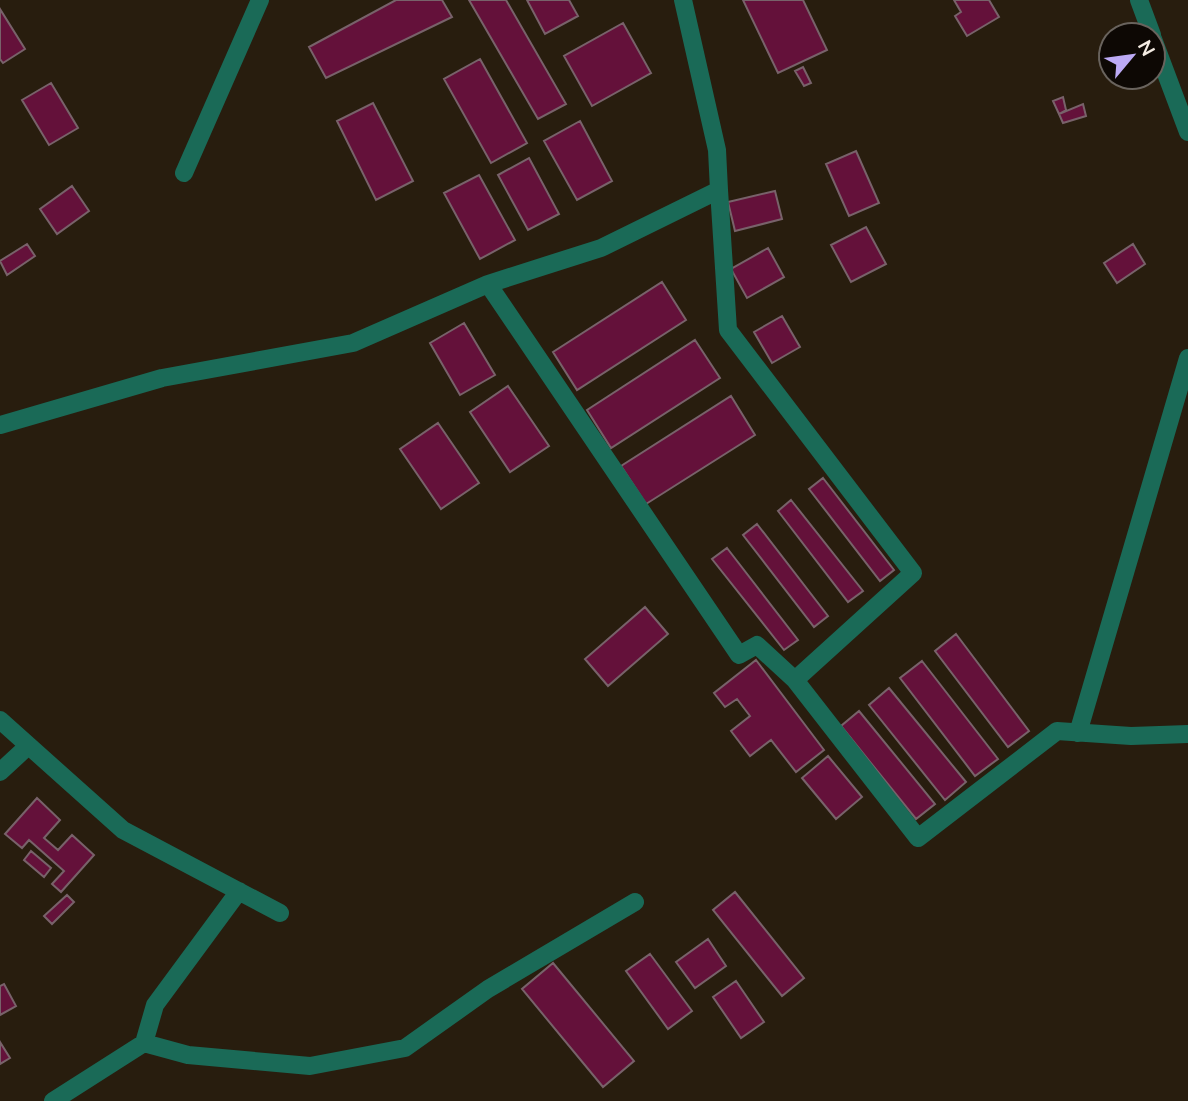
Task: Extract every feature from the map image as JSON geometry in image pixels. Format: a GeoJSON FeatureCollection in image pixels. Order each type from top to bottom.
{"type":"FeatureCollection","features":[{"type":"Feature","properties":{"kind":"street"},"geometry":{"type":"LineString","coordinates":[[184,173],[260,0]]}},
{"type":"Feature","properties":{"kind":"street"},"geometry":{"type":"LineString","coordinates":[[683,0],[717,150],[728,331],[913,573],[795,680]]}},
{"type":"Feature","properties":{"kind":"street"},"geometry":{"type":"LineString","coordinates":[[1139,0],[1146,21]]}},
{"type":"Feature","properties":{"kind":"street"},"geometry":{"type":"LineString","coordinates":[[1167,77],[1188,132]]}},
{"type":"Feature","properties":{"kind":"street"},"geometry":{"type":"LineString","coordinates":[[0,425],[162,378],[353,343],[488,285],[601,248],[719,190]]}},
{"type":"Feature","properties":{"kind":"street"},"geometry":{"type":"LineString","coordinates":[[488,285],[739,655],[757,645],[795,680],[918,838],[1057,731],[1131,736],[1188,734]]}},
{"type":"Feature","properties":{"kind":"street"},"geometry":{"type":"LineString","coordinates":[[1078,733],[1188,358]]}},
{"type":"Feature","properties":{"kind":"street"},"geometry":{"type":"LineString","coordinates":[[0,720],[123,830],[280,912]]}},
{"type":"Feature","properties":{"kind":"street"},"geometry":{"type":"LineString","coordinates":[[0,772],[29,746]]}},
{"type":"Feature","properties":{"kind":"street"},"geometry":{"type":"LineString","coordinates":[[53,1101],[144,1043],[155,1005],[239,891]]}},
{"type":"Feature","properties":{"kind":"street"},"geometry":{"type":"LineString","coordinates":[[144,1043],[188,1055],[310,1066],[405,1048],[488,989],[635,902]]}},
{"type":"Feature","properties":{"kind":"building"},"geometry":{"type":"Polygon","coordinates":[[[396,0],[442,0],[452,17],[326,78],[309,47],[396,0]]]}},
{"type":"Feature","properties":{"kind":"building"},"geometry":{"type":"Polygon","coordinates":[[[469,0],[506,0],[566,104],[538,119],[469,0]]]}},
{"type":"Feature","properties":{"kind":"building"},"geometry":{"type":"Polygon","coordinates":[[[527,0],[569,0],[578,16],[545,34],[527,0]]]}},
{"type":"Feature","properties":{"kind":"building"},"geometry":{"type":"Polygon","coordinates":[[[743,0],[803,0],[827,50],[778,73],[743,0]]]}},
{"type":"Feature","properties":{"kind":"building"},"geometry":{"type":"Polygon","coordinates":[[[954,0],[989,0],[999,17],[967,36],[955,16],[961,12],[954,0]]]}},
{"type":"Feature","properties":{"kind":"building"},"geometry":{"type":"Polygon","coordinates":[[[0,9],[25,49],[3,63],[0,59],[0,9]]]}},
{"type":"Feature","properties":{"kind":"building"},"geometry":{"type":"Polygon","coordinates":[[[623,23],[651,73],[592,106],[564,56],[623,23]]]}},
{"type":"Feature","properties":{"kind":"building"},"geometry":{"type":"Polygon","coordinates":[[[480,59],[527,143],[491,163],[444,79],[480,59]]]}},
{"type":"Feature","properties":{"kind":"building"},"geometry":{"type":"Polygon","coordinates":[[[803,67],[811,83],[804,86],[795,71],[803,67]]]}},
{"type":"Feature","properties":{"kind":"building"},"geometry":{"type":"Polygon","coordinates":[[[51,83],[78,128],[49,145],[22,100],[51,83]]]}},
{"type":"Feature","properties":{"kind":"building"},"geometry":{"type":"Polygon","coordinates":[[[1063,97],[1066,110],[1059,114],[1053,101],[1063,97]]]}},
{"type":"Feature","properties":{"kind":"building"},"geometry":{"type":"Polygon","coordinates":[[[373,103],[413,181],[376,200],[337,121],[373,103]]]}},
{"type":"Feature","properties":{"kind":"building"},"geometry":{"type":"Polygon","coordinates":[[[1083,104],[1086,116],[1063,123],[1059,114],[1083,104]]]}},
{"type":"Feature","properties":{"kind":"building"},"geometry":{"type":"Polygon","coordinates":[[[580,121],[612,181],[577,200],[544,141],[580,121]]]}},
{"type":"Feature","properties":{"kind":"building"},"geometry":{"type":"Polygon","coordinates":[[[856,151],[879,203],[849,216],[826,164],[856,151]]]}},
{"type":"Feature","properties":{"kind":"building"},"geometry":{"type":"Polygon","coordinates":[[[529,158],[559,214],[528,230],[498,175],[529,158]]]}},
{"type":"Feature","properties":{"kind":"building"},"geometry":{"type":"Polygon","coordinates":[[[479,175],[515,240],[480,259],[444,193],[479,175]]]}},
{"type":"Feature","properties":{"kind":"building"},"geometry":{"type":"Polygon","coordinates":[[[72,186],[89,211],[57,234],[40,209],[72,186]]]}},
{"type":"Feature","properties":{"kind":"building"},"geometry":{"type":"Polygon","coordinates":[[[775,191],[782,219],[735,231],[728,202],[775,191]]]}},
{"type":"Feature","properties":{"kind":"building"},"geometry":{"type":"Polygon","coordinates":[[[866,227],[886,264],[851,282],[831,245],[866,227]]]}},
{"type":"Feature","properties":{"kind":"building"},"geometry":{"type":"Polygon","coordinates":[[[27,244],[35,256],[7,275],[0,261],[27,244]]]}},
{"type":"Feature","properties":{"kind":"building"},"geometry":{"type":"Polygon","coordinates":[[[1133,244],[1145,264],[1117,283],[1104,263],[1133,244]]]}},
{"type":"Feature","properties":{"kind":"building"},"geometry":{"type":"Polygon","coordinates":[[[768,248],[784,277],[747,298],[731,269],[768,248]]]}},
{"type":"Feature","properties":{"kind":"building"},"geometry":{"type":"Polygon","coordinates":[[[662,282],[686,320],[577,390],[553,352],[662,282]]]}},
{"type":"Feature","properties":{"kind":"building"},"geometry":{"type":"Polygon","coordinates":[[[782,316],[800,347],[772,363],[754,332],[782,316]]]}},
{"type":"Feature","properties":{"kind":"building"},"geometry":{"type":"Polygon","coordinates":[[[464,323],[495,375],[460,395],[430,343],[464,323]]]}},
{"type":"Feature","properties":{"kind":"building"},"geometry":{"type":"Polygon","coordinates":[[[695,340],[720,378],[611,448],[587,410],[695,340]]]}},
{"type":"Feature","properties":{"kind":"building"},"geometry":{"type":"Polygon","coordinates":[[[508,386],[549,446],[510,472],[470,412],[508,386]]]}},
{"type":"Feature","properties":{"kind":"building"},"geometry":{"type":"Polygon","coordinates":[[[731,396],[755,435],[646,504],[621,466],[731,396]]]}},
{"type":"Feature","properties":{"kind":"building"},"geometry":{"type":"Polygon","coordinates":[[[438,423],[479,483],[441,509],[400,449],[438,423]]]}},
{"type":"Feature","properties":{"kind":"building"},"geometry":{"type":"Polygon","coordinates":[[[823,478],[894,570],[880,581],[809,489],[823,478]]]}},
{"type":"Feature","properties":{"kind":"building"},"geometry":{"type":"Polygon","coordinates":[[[791,500],[863,591],[848,602],[778,511],[791,500]]]}},
{"type":"Feature","properties":{"kind":"building"},"geometry":{"type":"Polygon","coordinates":[[[757,524],[828,616],[814,627],[743,535],[757,524]]]}},
{"type":"Feature","properties":{"kind":"building"},"geometry":{"type":"Polygon","coordinates":[[[727,548],[798,640],[784,650],[712,559],[727,548]]]}},
{"type":"Feature","properties":{"kind":"building"},"geometry":{"type":"Polygon","coordinates":[[[645,607],[668,634],[608,686],[585,659],[645,607]]]}},
{"type":"Feature","properties":{"kind":"building"},"geometry":{"type":"Polygon","coordinates":[[[956,634],[1029,731],[1008,747],[935,651],[956,634]]]}},
{"type":"Feature","properties":{"kind":"building"},"geometry":{"type":"Polygon","coordinates":[[[756,660],[824,750],[796,772],[771,740],[750,756],[731,731],[750,716],[737,699],[725,707],[714,693],[756,660]]]}},
{"type":"Feature","properties":{"kind":"building"},"geometry":{"type":"Polygon","coordinates":[[[922,661],[998,759],[975,776],[900,678],[922,661]]]}},
{"type":"Feature","properties":{"kind":"building"},"geometry":{"type":"Polygon","coordinates":[[[889,688],[966,782],[945,800],[869,705],[889,688]]]}},
{"type":"Feature","properties":{"kind":"building"},"geometry":{"type":"Polygon","coordinates":[[[859,711],[935,804],[916,819],[841,726],[859,711]]]}},
{"type":"Feature","properties":{"kind":"building"},"geometry":{"type":"Polygon","coordinates":[[[828,756],[862,797],[836,819],[802,778],[828,756]]]}},
{"type":"Feature","properties":{"kind":"building"},"geometry":{"type":"Polygon","coordinates":[[[37,798],[60,820],[44,838],[58,850],[72,835],[94,855],[61,892],[52,884],[64,871],[29,840],[22,848],[5,834],[37,798]]]}},
{"type":"Feature","properties":{"kind":"building"},"geometry":{"type":"Polygon","coordinates":[[[31,851],[51,868],[44,877],[24,860],[31,851]]]}},
{"type":"Feature","properties":{"kind":"building"},"geometry":{"type":"Polygon","coordinates":[[[735,892],[804,978],[782,996],[713,910],[735,892]]]}},
{"type":"Feature","properties":{"kind":"building"},"geometry":{"type":"Polygon","coordinates":[[[67,895],[74,902],[52,924],[44,916],[67,895]]]}},
{"type":"Feature","properties":{"kind":"building"},"geometry":{"type":"Polygon","coordinates":[[[708,939],[726,966],[695,988],[676,962],[708,939]]]}},
{"type":"Feature","properties":{"kind":"building"},"geometry":{"type":"Polygon","coordinates":[[[650,954],[692,1011],[668,1029],[626,971],[650,954]]]}},
{"type":"Feature","properties":{"kind":"building"},"geometry":{"type":"Polygon","coordinates":[[[553,963],[634,1061],[603,1087],[522,989],[553,963]]]}},
{"type":"Feature","properties":{"kind":"building"},"geometry":{"type":"Polygon","coordinates":[[[736,981],[764,1022],[741,1038],[713,997],[736,981]]]}},
{"type":"Feature","properties":{"kind":"building"},"geometry":{"type":"Polygon","coordinates":[[[4,984],[16,1006],[0,1015],[0,986],[4,984]]]}},
{"type":"Feature","properties":{"kind":"building"},"geometry":{"type":"Polygon","coordinates":[[[0,1042],[10,1058],[0,1064],[0,1042]]]}}]}
